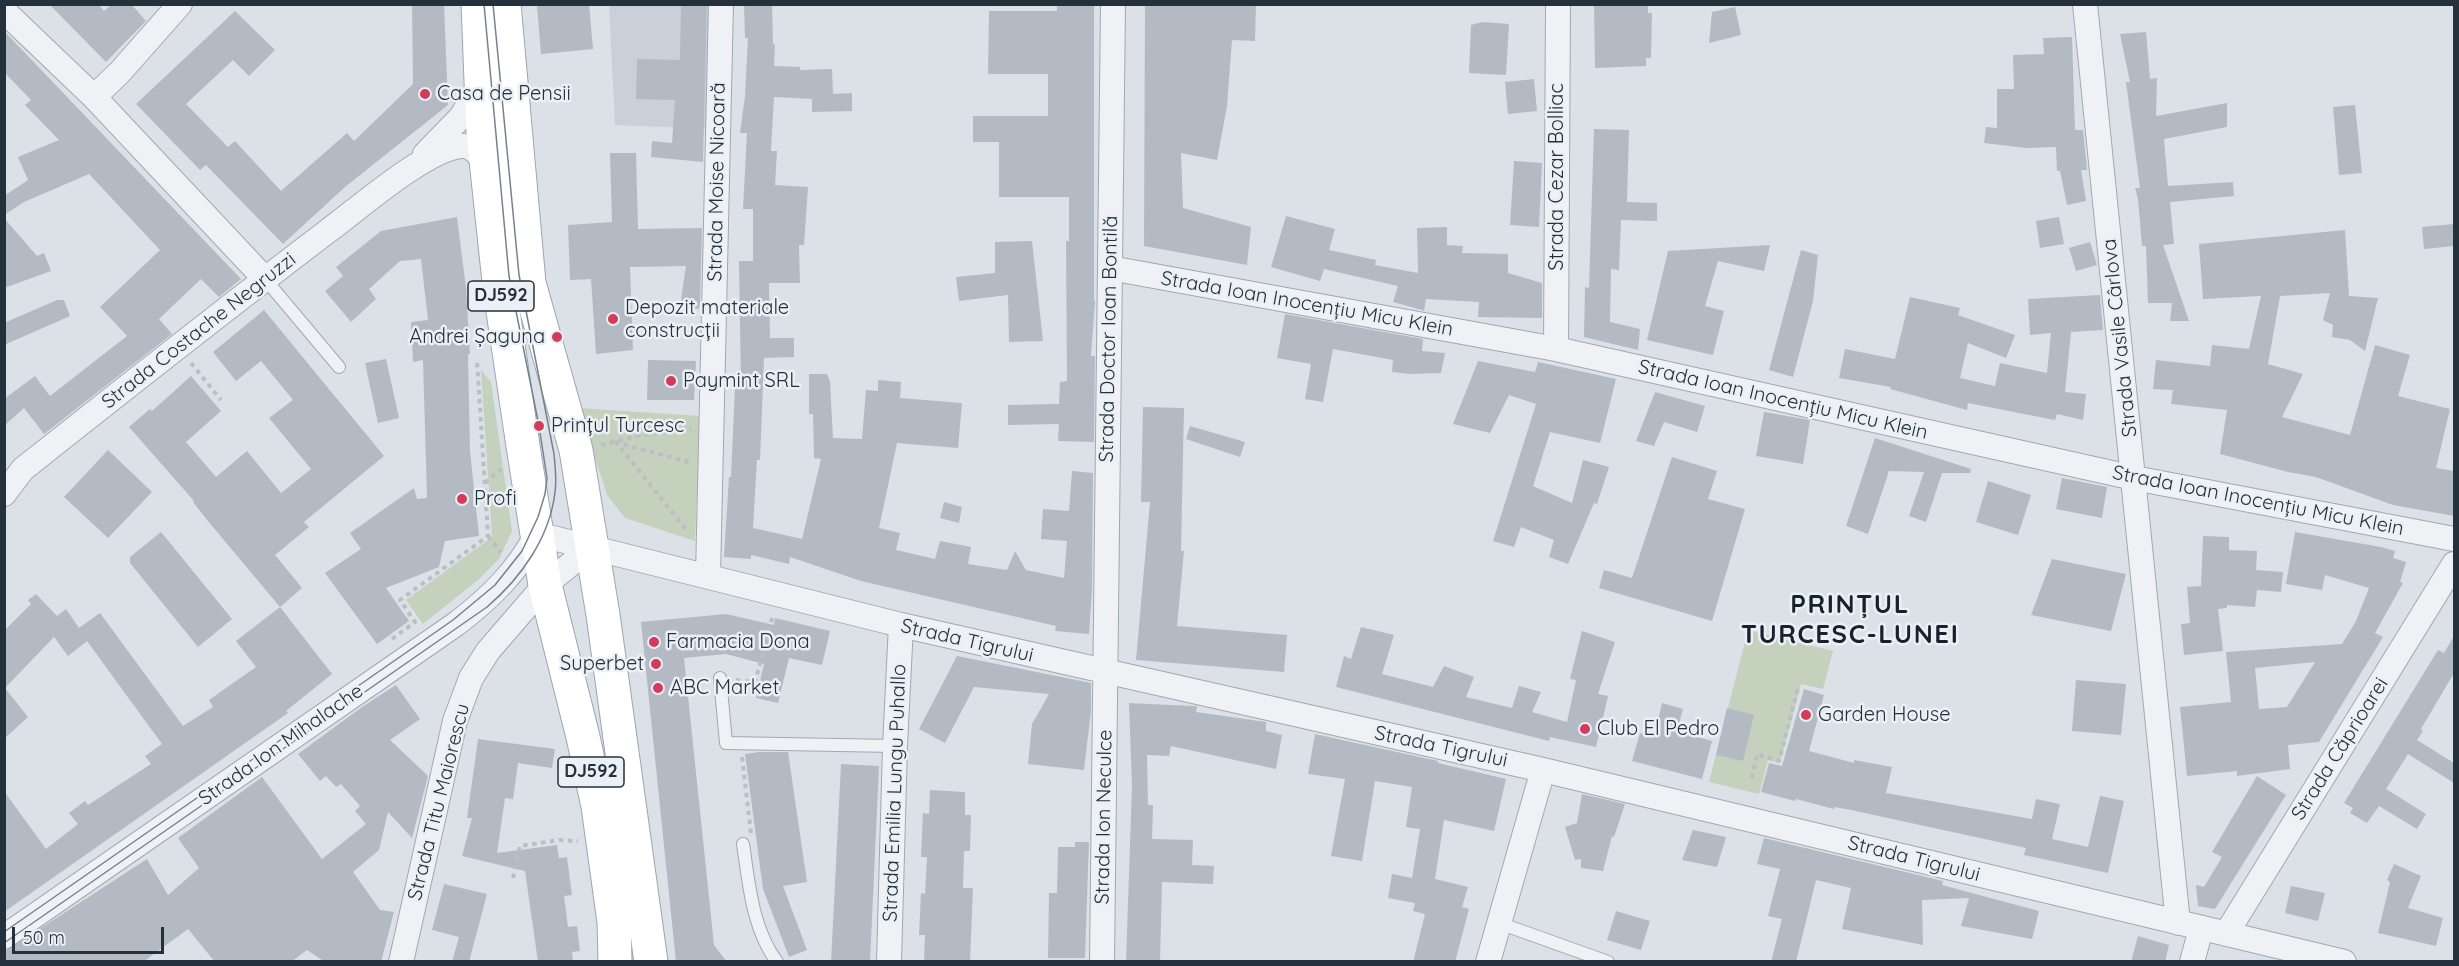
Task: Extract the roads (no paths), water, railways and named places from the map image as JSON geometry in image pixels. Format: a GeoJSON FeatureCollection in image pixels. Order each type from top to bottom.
{"type":"FeatureCollection","features":[{"type":"Feature","properties":{"kind":"main road","name":"DJ592"},"geometry":{"type":"LineString","coordinates":[[478,4],[480,86],[486,164],[501,291],[545,585],[598,806],[614,922],[615,962]]}},
{"type":"Feature","properties":{"kind":"main road","name":"DJ592"},"geometry":{"type":"LineString","coordinates":[[504,4],[529,283],[576,450],[593,546],[651,962]]}},
{"type":"Feature","properties":{"kind":"street"},"geometry":{"type":"LineString","coordinates":[[94,97],[120,72],[180,4]]}},
{"type":"Feature","properties":{"kind":"street","name":"Strada Moise Nicoară"},"geometry":{"type":"LineString","coordinates":[[708,576],[721,4]]}},
{"type":"Feature","properties":{"kind":"street","name":"Strada Doctor Ioan Bontilă"},"geometry":{"type":"LineString","coordinates":[[1105,673],[1113,4]]}},
{"type":"Feature","properties":{"kind":"street","name":"Strada Cezar Bolliac"},"geometry":{"type":"LineString","coordinates":[[1556,349],[1558,4]]}},
{"type":"Feature","properties":{"kind":"street","name":"Strada Vasile Cârlova"},"geometry":{"type":"LineString","coordinates":[[2085,4],[2178,923]]}},
{"type":"Feature","properties":{"kind":"street"},"geometry":{"type":"LineString","coordinates":[[4,11],[94,97],[265,279]]}},
{"type":"Feature","properties":{"kind":"street","name":"Strada Costache Negruzzi"},"geometry":{"type":"LineString","coordinates":[[401,176],[462,117],[480,86]]}},
{"type":"Feature","properties":{"kind":"street","name":"Strada Costache Negruzzi"},"geometry":{"type":"LineString","coordinates":[[7,483],[178,346],[401,176],[434,156],[451,148],[463,146],[470,147],[479,154],[486,164]]}},
{"type":"Feature","properties":{"kind":"street","name":"Strada Ioan Inocențiu Micu Klein"},"geometry":{"type":"LineString","coordinates":[[1110,268],[1556,349],[2134,478],[2454,539]]}},
{"type":"Feature","properties":{"kind":"street","name":"Strada Tigrului"},"geometry":{"type":"LineString","coordinates":[[537,534],[593,546],[901,625],[1105,673],[1543,770],[2344,962]]}},
{"type":"Feature","properties":{"kind":"street","name":"Strada Ion Mihalache"},"geometry":{"type":"LineString","coordinates":[[4,937],[456,624],[499,589],[515,570],[537,534]]}},
{"type":"Feature","properties":{"kind":"street","name":"Strada Titu Maiorescu"},"geometry":{"type":"LineString","coordinates":[[402,962],[455,721],[471,678],[488,651],[545,585],[593,546]]}},
{"type":"Feature","properties":{"kind":"street","name":"Strada Căprioarei"},"geometry":{"type":"LineString","coordinates":[[2226,934],[2454,564]]}},
{"type":"Feature","properties":{"kind":"street","name":"Strada Emilia Lungu Puhallo"},"geometry":{"type":"LineString","coordinates":[[889,962],[901,625]]}},
{"type":"Feature","properties":{"kind":"street","name":"Strada Ion Neculce"},"geometry":{"type":"LineString","coordinates":[[1102,962],[1105,673]]}},
{"type":"Feature","properties":{"kind":"street"},"geometry":{"type":"LineString","coordinates":[[1488,962],[1543,770]]}},
{"type":"Feature","properties":{"kind":"street"},"geometry":{"type":"LineString","coordinates":[[2192,962],[2201,928]]}},
{"type":"Feature","properties":{"kind":"lane"},"geometry":{"type":"LineString","coordinates":[[265,279],[339,367]]}},
{"type":"Feature","properties":{"kind":"lane"},"geometry":{"type":"LineString","coordinates":[[720,678],[726,744],[895,746]]}},
{"type":"Feature","properties":{"kind":"lane"},"geometry":{"type":"LineString","coordinates":[[743,844],[752,906],[767,948],[777,962]]}},
{"type":"Feature","properties":{"kind":"lane"},"geometry":{"type":"LineString","coordinates":[[1498,923],[1608,962]]}},
{"type":"Feature","properties":{"kind":"tram line"},"geometry":{"type":"LineString","coordinates":[[4,932],[453,620],[495,585],[522,551],[538,517],[547,478],[509,276],[484,4]]}},
{"type":"Feature","properties":{"kind":"tram line"},"geometry":{"type":"LineString","coordinates":[[4,943],[487,607],[522,570],[540,541],[552,509],[556,487],[554,454],[519,275],[493,4]]}},
{"type":"Feature","properties":{"kind":"place","name":"Casa de Pensii"},"geometry":{"type":"Point","coordinates":[425,94]}},
{"type":"Feature","properties":{"kind":"place","name":"Depozit materiale construcții"},"geometry":{"type":"Point","coordinates":[613,319]}},
{"type":"Feature","properties":{"kind":"place","name":"Andrei Șaguna"},"geometry":{"type":"Point","coordinates":[557,337]}},
{"type":"Feature","properties":{"kind":"place","name":"Paymint SRL"},"geometry":{"type":"Point","coordinates":[671,381]}},
{"type":"Feature","properties":{"kind":"place","name":"Prințul Turcesc"},"geometry":{"type":"Point","coordinates":[539,426]}},
{"type":"Feature","properties":{"kind":"place","name":"Profi"},"geometry":{"type":"Point","coordinates":[462,499]}},
{"type":"Feature","properties":{"kind":"place","name":"Farmacia Dona"},"geometry":{"type":"Point","coordinates":[654,642]}},
{"type":"Feature","properties":{"kind":"place","name":"Superbet"},"geometry":{"type":"Point","coordinates":[656,664]}},
{"type":"Feature","properties":{"kind":"place","name":"ABC Market"},"geometry":{"type":"Point","coordinates":[658,688]}},
{"type":"Feature","properties":{"kind":"place","name":"Garden House"},"geometry":{"type":"Point","coordinates":[1806,715]}},
{"type":"Feature","properties":{"kind":"place","name":"Club El Pedro"},"geometry":{"type":"Point","coordinates":[1585,729]}},
{"type":"Feature","properties":{"kind":"district","name":"PRINȚUL TURCESC-LUNEI"},"geometry":{"type":"Point","coordinates":[1850,620]}}]}
